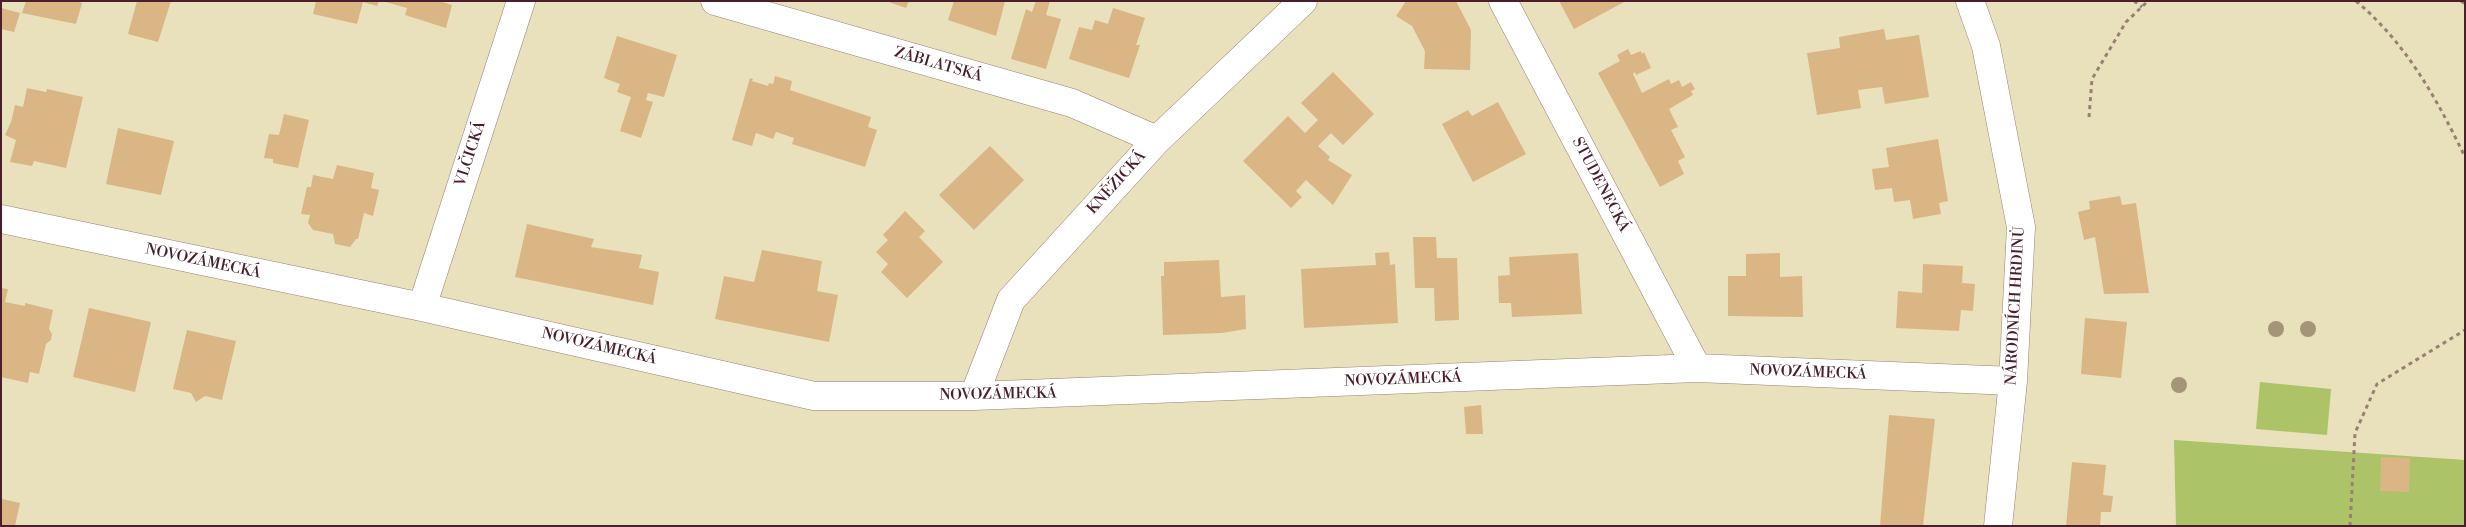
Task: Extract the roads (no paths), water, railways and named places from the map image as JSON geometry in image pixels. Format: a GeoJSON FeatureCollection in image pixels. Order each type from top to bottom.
{"type":"FeatureCollection","features":[{"type":"Feature","properties":{"kind":"street","name":"VLČICKÁ"},"geometry":{"type":"LineString","coordinates":[[422,307],[521,1]]}},
{"type":"Feature","properties":{"kind":"street","name":"ZÁBLATSKÁ"},"geometry":{"type":"LineString","coordinates":[[715,1],[1072,103],[1157,140]]}},
{"type":"Feature","properties":{"kind":"street","name":"KNĚŽICKÁ"},"geometry":{"type":"LineString","coordinates":[[974,396],[1011,300],[1157,140],[1304,1]]}},
{"type":"Feature","properties":{"kind":"street","name":"STUDENECKÁ"},"geometry":{"type":"LineString","coordinates":[[1503,1],[1697,368]]}},
{"type":"Feature","properties":{"kind":"street","name":"NÁRODNÍCH HRDINŮ"},"geometry":{"type":"LineString","coordinates":[[1970,1],[1986,46],[2021,227],[2013,381],[1998,526]]}},
{"type":"Feature","properties":{"kind":"street","name":"NOVOZÁMECKÁ"},"geometry":{"type":"LineString","coordinates":[[1,219],[422,307],[814,396],[974,396],[1697,368],[2013,381]]}}]}
